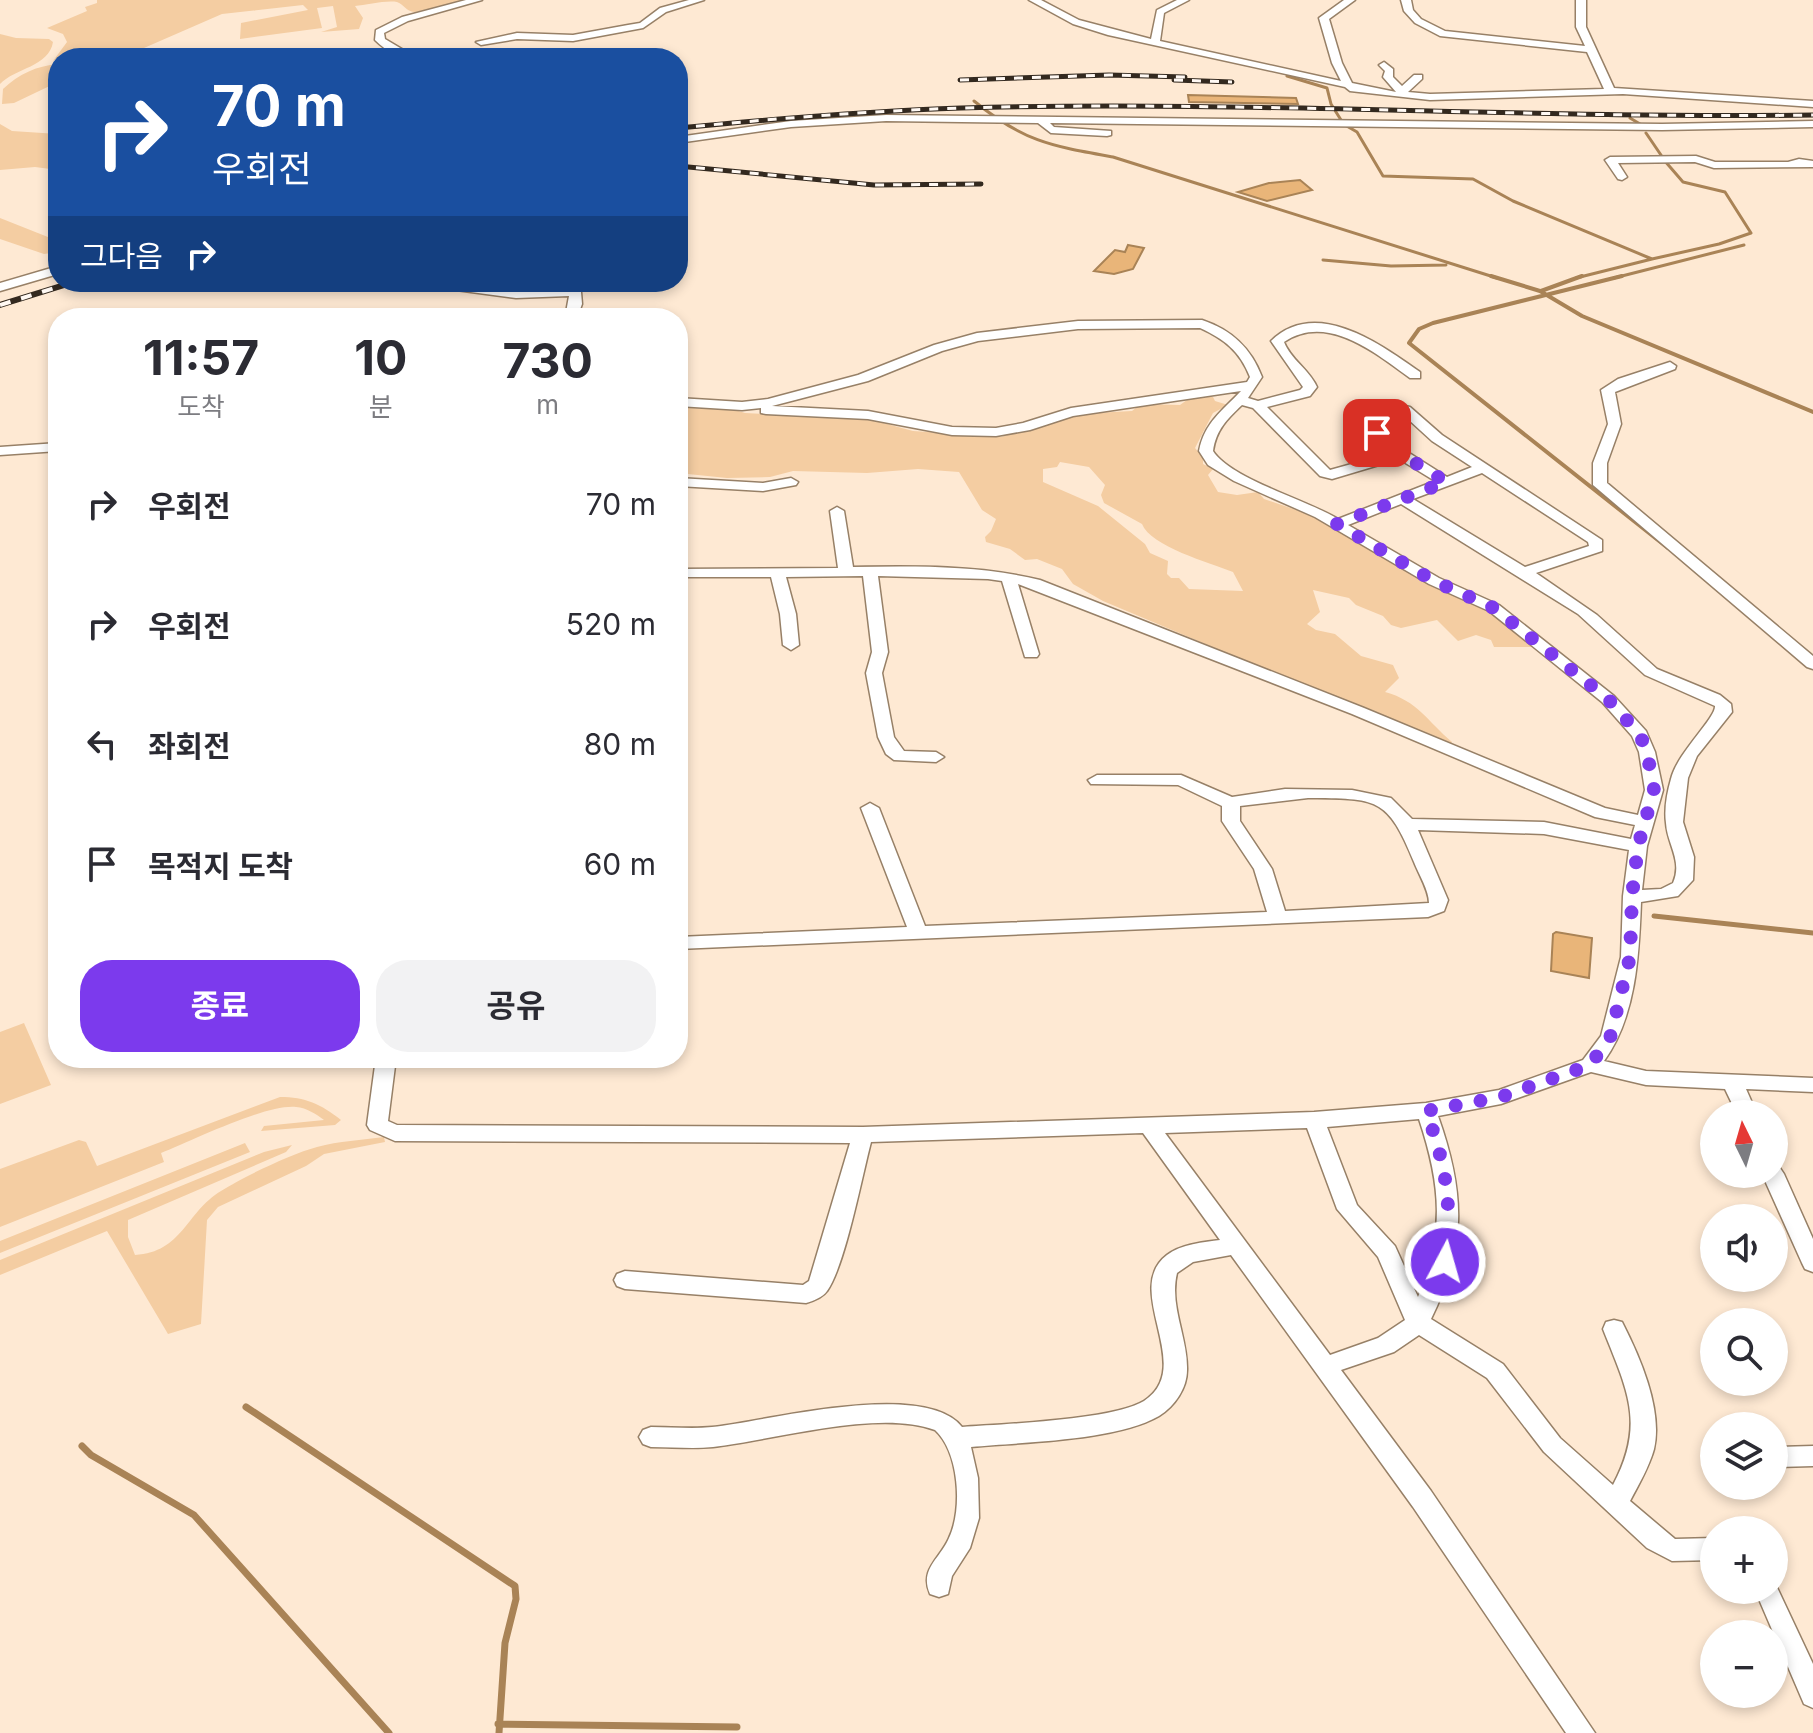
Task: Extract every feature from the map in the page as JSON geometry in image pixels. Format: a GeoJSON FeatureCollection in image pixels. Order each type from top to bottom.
{"type":"FeatureCollection","features":[{"type":"Feature","properties":{"kind":"street"},"geometry":{"type":"LineString","coordinates":[[390,48],[380,40],[379,32],[405,19],[477,0]]}},
{"type":"Feature","properties":{"kind":"street"},"geometry":{"type":"LineString","coordinates":[[481,42],[517,36],[573,38],[628,28],[643,25],[663,10],[699,0]]}},
{"type":"Feature","properties":{"kind":"street"},"geometry":{"type":"LineString","coordinates":[[1034,0],[1087,26],[1350,88],[1405,93],[1610,91],[1813,104]]}},
{"type":"Feature","properties":{"kind":"street"},"geometry":{"type":"LineString","coordinates":[[1155,41],[1160,12],[1184,0]]}},
{"type":"Feature","properties":{"kind":"street"},"geometry":{"type":"LineString","coordinates":[[1350,0],[1324,18],[1337,63],[1350,88]]}},
{"type":"Feature","properties":{"kind":"street"},"geometry":{"type":"LineString","coordinates":[[1406,0],[1409,11],[1418,21],[1443,34],[1589,49]]}},
{"type":"Feature","properties":{"kind":"street"},"geometry":{"type":"LineString","coordinates":[[1581,0],[1581,27],[1610,91]]}},
{"type":"Feature","properties":{"kind":"street"},"geometry":{"type":"LineString","coordinates":[[1384,65],[1390,71],[1388,77],[1405,93]]}},
{"type":"Feature","properties":{"kind":"street"},"geometry":{"type":"LineString","coordinates":[[1405,93],[1418,77]]}},
{"type":"Feature","properties":{"kind":"street"},"geometry":{"type":"LineString","coordinates":[[688,139],[832,120],[1005,117],[1690,127],[1813,124]]}},
{"type":"Feature","properties":{"kind":"street"},"geometry":{"type":"LineString","coordinates":[[1041,118],[1044,126],[1051,130],[1107,133]]}},
{"type":"Feature","properties":{"kind":"street"},"geometry":{"type":"LineString","coordinates":[[1690,127],[1693,150],[1703,171]]}},
{"type":"Feature","properties":{"kind":"street"},"geometry":{"type":"LineString","coordinates":[[1622,177],[1610,160],[1693,150],[1714,165],[1813,164]]}},
{"type":"Feature","properties":{"kind":"street"},"geometry":{"type":"LineString","coordinates":[[0,290],[48,273]]}},
{"type":"Feature","properties":{"kind":"street"},"geometry":{"type":"LineString","coordinates":[[0,290],[48,279]]}},
{"type":"Feature","properties":{"kind":"street"},"geometry":{"type":"LineString","coordinates":[[501,292],[575,292]]}},
{"type":"Feature","properties":{"kind":"street"},"geometry":{"type":"LineString","coordinates":[[385,1068],[377,1125],[395,1133],[863,1135],[1150,1127],[1314,1120],[1426,1111],[1501,1097],[1590,1065],[1610,1038],[1630,957],[1638,846],[1654,790],[1647,752],[1640,735],[1621,710],[1502,613],[1434,581],[1337,524],[1213,462],[1206,451],[1206,437],[1220,416],[1253,385],[1256,377],[1251,364],[1229,337],[1202,324],[1078,325],[977,337],[938,348],[863,378],[769,403],[742,406]]}},
{"type":"Feature","properties":{"kind":"street"},"geometry":{"type":"LineString","coordinates":[[1240,400],[1258,405],[1305,393],[1310,387],[1303,372],[1278,346],[1277,341],[1302,329],[1339,331],[1375,346],[1415,375]]}},
{"type":"Feature","properties":{"kind":"street"},"geometry":{"type":"LineString","coordinates":[[1670,366],[1608,390],[1615,426],[1607,439],[1597,477],[1600,485],[1813,664]]}},
{"type":"Feature","properties":{"kind":"street"},"geometry":{"type":"LineString","coordinates":[[688,403],[770,411],[868,415],[952,431],[996,432],[1025,427],[1071,412],[1253,385]]}},
{"type":"Feature","properties":{"kind":"street"},"geometry":{"type":"LineString","coordinates":[[1258,405],[1325,473],[1332,475],[1401,454]]}},
{"type":"Feature","properties":{"kind":"street"},"geometry":{"type":"LineString","coordinates":[[1405,410],[1437,438],[1595,540],[1597,548],[1524,572]]}},
{"type":"Feature","properties":{"kind":"street"},"geometry":{"type":"LineString","coordinates":[[1353,413],[1401,454],[1446,482]]}},
{"type":"Feature","properties":{"kind":"street"},"geometry":{"type":"LineString","coordinates":[[0,451],[48,448]]}},
{"type":"Feature","properties":{"kind":"street"},"geometry":{"type":"LineString","coordinates":[[1337,524],[1482,468]]}},
{"type":"Feature","properties":{"kind":"street"},"geometry":{"type":"LineString","coordinates":[[688,483],[763,487],[791,482]]}},
{"type":"Feature","properties":{"kind":"street"},"geometry":{"type":"LineString","coordinates":[[1401,498],[1586,613],[1618,646],[1654,675],[1723,704],[1724,712],[1686,759],[1681,773],[1674,821],[1685,862],[1682,883],[1669,894],[1655,898],[1632,896]]}},
{"type":"Feature","properties":{"kind":"street"},"geometry":{"type":"LineString","coordinates":[[837,511],[846,572]]}},
{"type":"Feature","properties":{"kind":"street"},"geometry":{"type":"LineString","coordinates":[[688,572],[733,570],[778,575],[958,570],[1008,576],[1035,583],[1601,813],[1646,822]]}},
{"type":"Feature","properties":{"kind":"street"},"geometry":{"type":"LineString","coordinates":[[870,572],[880,652],[874,673],[886,737],[892,750],[900,756],[936,757]]}},
{"type":"Feature","properties":{"kind":"street"},"geometry":{"type":"LineString","coordinates":[[778,575],[788,614],[791,645]]}},
{"type":"Feature","properties":{"kind":"street"},"geometry":{"type":"LineString","coordinates":[[1008,576],[1031,654]]}},
{"type":"Feature","properties":{"kind":"street"},"geometry":{"type":"LineString","coordinates":[[688,942],[1428,911],[1437,907],[1439,900],[1407,824],[1387,802],[1339,793],[1245,797],[1231,803],[1181,780],[1097,780]]}},
{"type":"Feature","properties":{"kind":"street"},"geometry":{"type":"LineString","coordinates":[[1231,803],[1231,821],[1263,869],[1278,918]]}},
{"type":"Feature","properties":{"kind":"street"},"geometry":{"type":"LineString","coordinates":[[870,808],[918,931]]}},
{"type":"Feature","properties":{"kind":"street"},"geometry":{"type":"LineString","coordinates":[[1407,824],[1544,828],[1638,846]]}},
{"type":"Feature","properties":{"kind":"street"},"geometry":{"type":"LineString","coordinates":[[1590,1065],[1646,1078],[1813,1085]]}},
{"type":"Feature","properties":{"kind":"street"},"geometry":{"type":"LineString","coordinates":[[1733,1083],[1741,1100]]}},
{"type":"Feature","properties":{"kind":"street"},"geometry":{"type":"LineString","coordinates":[[1323,1367],[1393,1341],[1417,1322],[1445,1262],[1449,1231],[1448,1185],[1426,1111]]}},
{"type":"Feature","properties":{"kind":"street"},"geometry":{"type":"LineString","coordinates":[[1314,1120],[1348,1209],[1387,1252],[1417,1322],[1495,1371],[1552,1445],[1656,1540],[1672,1550],[1700,1549]]}},
{"type":"Feature","properties":{"kind":"street"},"geometry":{"type":"LineString","coordinates":[[1150,1127],[1422,1499],[1582,1733]]}},
{"type":"Feature","properties":{"kind":"street"},"geometry":{"type":"LineString","coordinates":[[625,1280],[806,1294],[818,1287],[829,1259],[863,1135]]}},
{"type":"Feature","properties":{"kind":"street"},"geometry":{"type":"LineString","coordinates":[[1779,1188],[1813,1263]]}},
{"type":"Feature","properties":{"kind":"street"},"geometry":{"type":"LineString","coordinates":[[957,1438],[1082,1424],[1149,1410],[1174,1385],[1176,1366],[1163,1292],[1164,1273],[1174,1261],[1196,1253],[1235,1246]]}},
{"type":"Feature","properties":{"kind":"street"},"geometry":{"type":"LineString","coordinates":[[1614,1329],[1640,1407],[1644,1432],[1642,1450],[1616,1504]]}},
{"type":"Feature","properties":{"kind":"street"},"geometry":{"type":"LineString","coordinates":[[651,1437],[710,1437],[822,1419],[916,1414],[942,1422],[957,1438],[968,1491],[966,1534],[956,1554],[939,1573],[939,1586]]}},
{"type":"Feature","properties":{"kind":"street"},"geometry":{"type":"LineString","coordinates":[[1788,1457],[1813,1456]]}},
{"type":"Feature","properties":{"kind":"street"},"geometry":{"type":"LineString","coordinates":[[1774,1604],[1813,1695]]}},
{"type":"Feature","properties":{"kind":"shaded area"},"geometry":{"type":"Polygon","coordinates":[[[97,0],[471,0],[415,12],[397,2],[355,6],[363,18],[359,29],[321,32],[337,27],[333,6],[317,8],[322,28],[240,39],[241,23],[308,10],[303,5],[222,14],[144,48],[63,48],[67,42],[63,34],[47,28],[87,11],[85,7],[97,3],[97,0]]]}},
{"type":"Feature","properties":{"kind":"shaded area"},"geometry":{"type":"Polygon","coordinates":[[[0,34],[53,42],[45,57],[0,84],[0,34]]]}},
{"type":"Feature","properties":{"kind":"shaded area"},"geometry":{"type":"Polygon","coordinates":[[[48,66],[48,87],[14,103],[2,104],[3,89],[15,79],[48,66]]]}},
{"type":"Feature","properties":{"kind":"shaded area"},"geometry":{"type":"Polygon","coordinates":[[[1188,95],[1296,98],[1298,104],[1189,102],[1188,95]]]}},
{"type":"Feature","properties":{"kind":"shaded area"},"geometry":{"type":"Polygon","coordinates":[[[0,124],[12,131],[48,133],[48,169],[0,170],[0,124]]]}},
{"type":"Feature","properties":{"kind":"shaded area"},"geometry":{"type":"Polygon","coordinates":[[[1300,180],[1312,190],[1267,201],[1238,192],[1269,183],[1300,180]]]}},
{"type":"Feature","properties":{"kind":"shaded area"},"geometry":{"type":"Polygon","coordinates":[[[0,218],[48,237],[48,253],[44,254],[0,239],[0,218]]]}},
{"type":"Feature","properties":{"kind":"shaded area"},"geometry":{"type":"Polygon","coordinates":[[[1128,245],[1144,248],[1133,269],[1114,274],[1094,271],[1115,250],[1125,252],[1128,245]]]}},
{"type":"Feature","properties":{"kind":"shaded area"},"geometry":{"type":"Polygon","coordinates":[[[1191,397],[1213,397],[1215,401],[1228,405],[1213,413],[1195,448],[1203,457],[1203,464],[1213,469],[1208,475],[1218,492],[1237,495],[1258,492],[1264,499],[1317,517],[1435,587],[1470,600],[1502,618],[1537,647],[1494,647],[1491,640],[1476,635],[1458,641],[1437,620],[1401,628],[1391,625],[1383,616],[1356,605],[1349,598],[1313,590],[1320,612],[1307,624],[1316,630],[1335,634],[1361,656],[1393,665],[1399,678],[1385,692],[1414,706],[1452,742],[1450,747],[1103,601],[1073,584],[1062,569],[1037,559],[1025,560],[1010,549],[986,542],[985,537],[996,519],[982,510],[959,472],[918,469],[867,473],[793,471],[770,477],[727,478],[688,474],[688,406],[745,413],[872,420],[913,431],[1001,437],[1076,414],[1132,411],[1141,404],[1180,405],[1191,397]],[[1060,462],[1057,467],[1043,469],[1043,482],[1098,506],[1145,544],[1150,553],[1168,561],[1167,574],[1171,578],[1179,578],[1189,589],[1243,591],[1233,572],[1156,540],[1142,524],[1104,503],[1101,495],[1105,485],[1089,467],[1060,462]]]}},
{"type":"Feature","properties":{"kind":"shaded area"},"geometry":{"type":"Polygon","coordinates":[[[1553,934],[1592,938],[1589,978],[1551,971],[1553,934]]]}},
{"type":"Feature","properties":{"kind":"shaded area"},"geometry":{"type":"Polygon","coordinates":[[[24,1023],[51,1085],[0,1104],[0,1032],[24,1023]]]}},
{"type":"Feature","properties":{"kind":"shaded area"},"geometry":{"type":"Polygon","coordinates":[[[280,1097],[312,1102],[341,1120],[335,1125],[261,1131],[264,1126],[324,1120],[296,1107],[266,1111],[161,1153],[164,1162],[0,1227],[0,1169],[79,1140],[86,1142],[97,1166],[280,1097]]]}},
{"type":"Feature","properties":{"kind":"shaded area"},"geometry":{"type":"Polygon","coordinates":[[[384,1137],[385,1142],[324,1154],[306,1166],[218,1207],[207,1220],[201,1324],[168,1334],[107,1231],[0,1275],[0,1260],[264,1152],[292,1145],[286,1152],[128,1220],[128,1237],[135,1255],[151,1252],[174,1239],[209,1200],[254,1173],[317,1147],[384,1137]]]}},
{"type":"Feature","properties":{"kind":"shaded area"},"geometry":{"type":"Polygon","coordinates":[[[245,1143],[250,1152],[0,1253],[0,1241],[245,1143]]]}},
{"type":"Feature","properties":{"kind":"waterway"},"geometry":{"type":"LineString","coordinates":[[1287,76],[1327,88],[1331,104],[1341,120]]}},
{"type":"Feature","properties":{"kind":"waterway"},"geometry":{"type":"LineString","coordinates":[[974,101],[1008,126],[1039,140],[1113,157],[1497,278]]}},
{"type":"Feature","properties":{"kind":"waterway"},"geometry":{"type":"LineString","coordinates":[[1630,118],[1640,124]]}},
{"type":"Feature","properties":{"kind":"waterway"},"geometry":{"type":"LineString","coordinates":[[1345,125],[1357,132],[1383,176],[1473,179],[1513,201],[1652,259]]}},
{"type":"Feature","properties":{"kind":"waterway"},"geometry":{"type":"LineString","coordinates":[[1646,133],[1663,158]]}},
{"type":"Feature","properties":{"kind":"waterway"},"geometry":{"type":"LineString","coordinates":[[1652,259],[1719,244],[1751,233],[1725,192],[1683,182],[1664,160]]}},
{"type":"Feature","properties":{"kind":"waterway"},"geometry":{"type":"LineString","coordinates":[[1616,277],[1744,245]]}},
{"type":"Feature","properties":{"kind":"waterway"},"geometry":{"type":"LineString","coordinates":[[1578,278],[1652,259]]}},
{"type":"Feature","properties":{"kind":"waterway"},"geometry":{"type":"LineString","coordinates":[[1323,260],[1391,266],[1446,265]]}},
{"type":"Feature","properties":{"kind":"waterway"},"geometry":{"type":"LineString","coordinates":[[1491,276],[1546,295]]}},
{"type":"Feature","properties":{"kind":"waterway"},"geometry":{"type":"LineString","coordinates":[[1578,278],[1582,276]]}},
{"type":"Feature","properties":{"kind":"waterway"},"geometry":{"type":"LineString","coordinates":[[1616,277],[1622,276]]}},
{"type":"Feature","properties":{"kind":"waterway"},"geometry":{"type":"LineString","coordinates":[[1546,295],[1616,277]]}},
{"type":"Feature","properties":{"kind":"waterway"},"geometry":{"type":"LineString","coordinates":[[1541,291],[1578,278]]}},
{"type":"Feature","properties":{"kind":"waterway"},"geometry":{"type":"LineString","coordinates":[[1546,295],[1582,316],[1813,412]]}},
{"type":"Feature","properties":{"kind":"waterway"},"geometry":{"type":"LineString","coordinates":[[1546,295],[1433,323],[1419,329],[1409,343],[1668,548]]}},
{"type":"Feature","properties":{"kind":"waterway"},"geometry":{"type":"LineString","coordinates":[[1654,916],[1813,933]]}},
{"type":"Feature","properties":{"kind":"waterway"},"geometry":{"type":"LineString","coordinates":[[246,1407],[515,1586],[516,1599],[505,1643],[500,1724]]}},
{"type":"Feature","properties":{"kind":"waterway"},"geometry":{"type":"LineString","coordinates":[[82,1446],[91,1455],[194,1515],[389,1733]]}},
{"type":"Feature","properties":{"kind":"waterway"},"geometry":{"type":"LineString","coordinates":[[499,1733],[500,1724]]}},
{"type":"Feature","properties":{"kind":"waterway"},"geometry":{"type":"LineString","coordinates":[[500,1724],[737,1727]]}},
{"type":"Feature","properties":{"kind":"railway"},"geometry":{"type":"LineString","coordinates":[[960,80],[1109,75],[1185,77]]}},
{"type":"Feature","properties":{"kind":"railway"},"geometry":{"type":"LineString","coordinates":[[1174,80],[1232,82]]}},
{"type":"Feature","properties":{"kind":"railway"},"geometry":{"type":"LineString","coordinates":[[688,127],[890,111],[1068,106],[1813,115]]}},
{"type":"Feature","properties":{"kind":"railway"},"geometry":{"type":"LineString","coordinates":[[688,167],[874,185],[981,184]]}},
{"type":"Feature","properties":{"kind":"railway"},"geometry":{"type":"LineString","coordinates":[[0,305],[48,290]]}},
{"type":"Feature","properties":{"kind":"route"},"geometry":{"type":"LineString","coordinates":[[1377,433],[1401,454],[1446,482],[1337,524],[1434,581],[1510,618],[1608,699],[1621,710],[1640,735],[1647,752],[1654,790],[1638,846],[1630,957],[1610,1038],[1590,1065],[1501,1097],[1426,1111],[1448,1185],[1449,1231],[1445,1262]]}}]}
